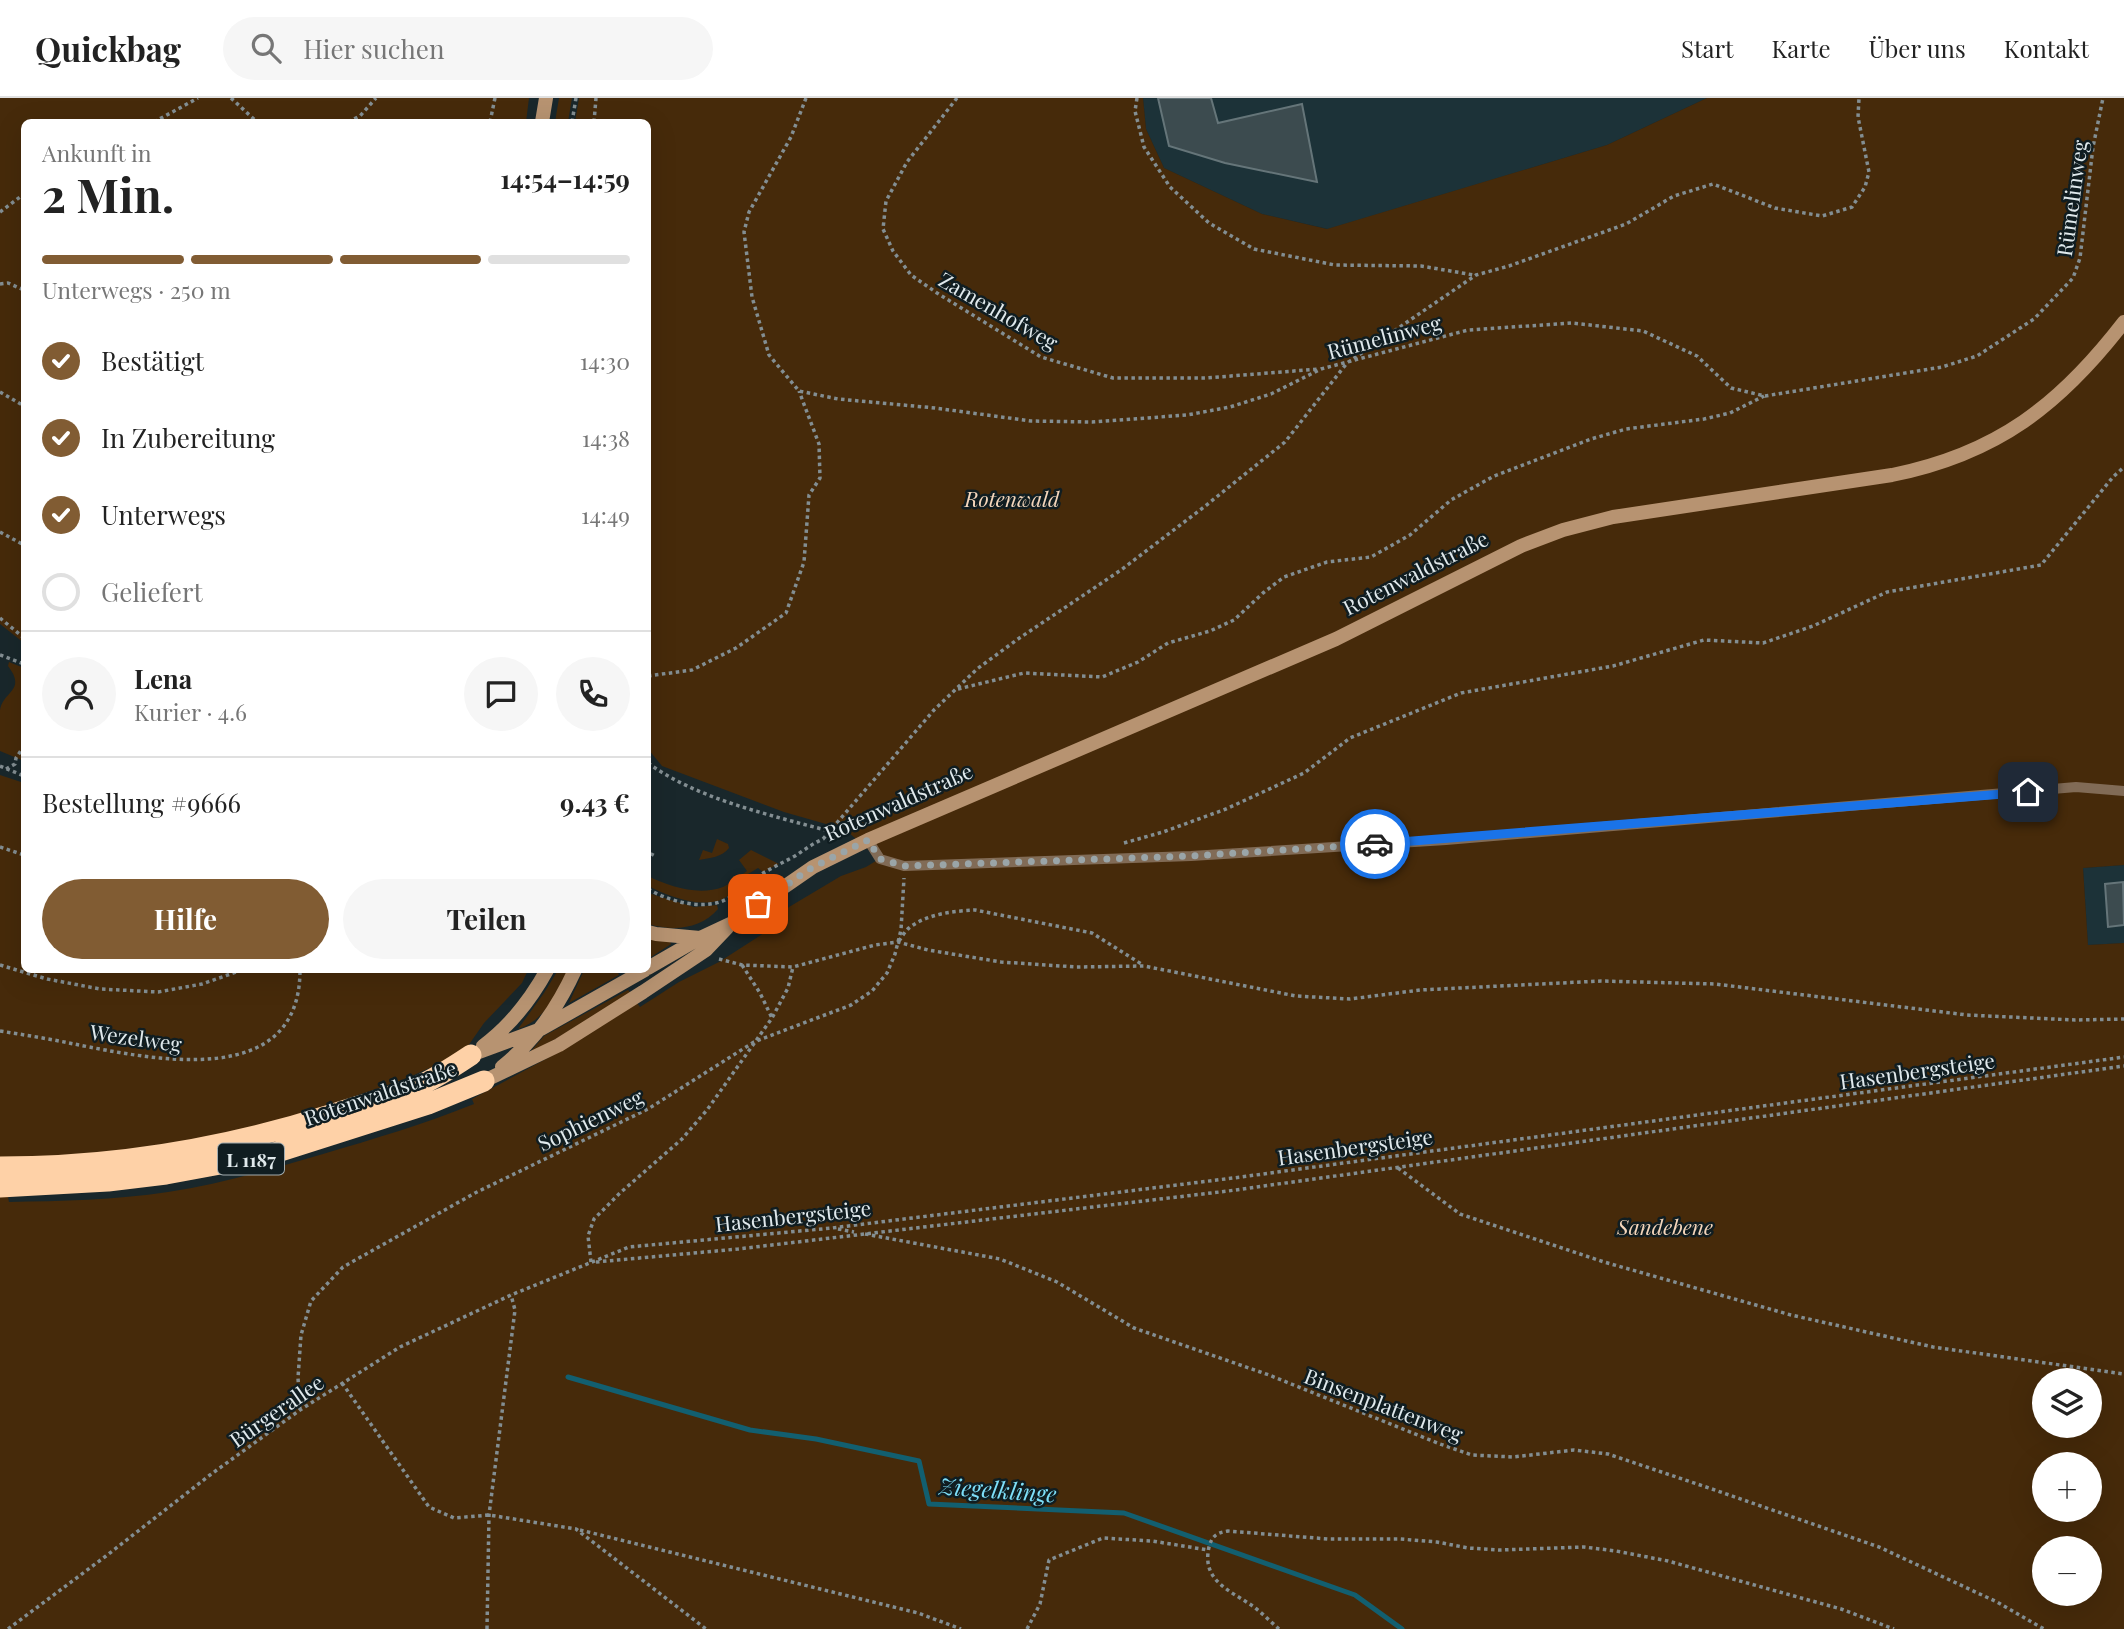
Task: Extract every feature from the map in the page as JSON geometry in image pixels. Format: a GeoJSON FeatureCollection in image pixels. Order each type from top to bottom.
{"type":"FeatureCollection","features":[{"type":"Feature","properties":{"kind":"highway","name":"Rotenwaldstraße"},"geometry":{"type":"LineString","coordinates":[[0,1167],[108,1161],[225,1144],[305,1123],[387,1097],[417,1086],[471,1055]]}},
{"type":"Feature","properties":{"kind":"highway","name":"Rotenwaldstraße"},"geometry":{"type":"LineString","coordinates":[[0,1187],[120,1180],[268,1155],[428,1104],[484,1081]]}},
{"type":"Feature","properties":{"kind":"main road"},"geometry":{"type":"LineString","coordinates":[[542,119],[546,98]]}},
{"type":"Feature","properties":{"kind":"main road","name":"Rotenwaldstraße"},"geometry":{"type":"LineString","coordinates":[[651,966],[700,937],[732,923],[813,867],[868,840],[1336,639],[1521,546],[1563,530],[1612,517],[1892,475],[1961,456],[2003,435],[2056,398],[2084,371],[2124,322]]}},
{"type":"Feature","properties":{"kind":"main road","name":"Rotenwaldstraße"},"geometry":{"type":"LineString","coordinates":[[484,1081],[559,1045],[643,992],[706,950],[732,923]]}},
{"type":"Feature","properties":{"kind":"main road"},"geometry":{"type":"LineString","coordinates":[[651,933],[700,937]]}},
{"type":"Feature","properties":{"kind":"main road","name":"Rotenwaldstraße"},"geometry":{"type":"LineString","coordinates":[[471,1055],[493,1039],[512,1020],[545,973]]}},
{"type":"Feature","properties":{"kind":"main road","name":"L 1187"},"geometry":{"type":"LineString","coordinates":[[484,1081],[541,1029],[564,994],[574,973]]}},
{"type":"Feature","properties":{"kind":"main road","name":"Rotenwaldstraße"},"geometry":{"type":"LineString","coordinates":[[471,1055],[541,1029],[639,973]]}},
{"type":"Feature","properties":{"kind":"lane"},"geometry":{"type":"LineString","coordinates":[[868,840],[880,859],[904,866],[1191,856],[1419,842],[2076,788],[2124,791]]}},
{"type":"Feature","properties":{"kind":"path"},"geometry":{"type":"LineString","coordinates":[[160,119],[198,98]]}},
{"type":"Feature","properties":{"kind":"path"},"geometry":{"type":"LineString","coordinates":[[231,98],[254,119]]}},
{"type":"Feature","properties":{"kind":"path"},"geometry":{"type":"LineString","coordinates":[[354,119],[376,98]]}},
{"type":"Feature","properties":{"kind":"path"},"geometry":{"type":"LineString","coordinates":[[491,119],[495,98]]}},
{"type":"Feature","properties":{"kind":"path"},"geometry":{"type":"LineString","coordinates":[[572,119],[576,98]]}},
{"type":"Feature","properties":{"kind":"path"},"geometry":{"type":"LineString","coordinates":[[594,119],[596,98]]}},
{"type":"Feature","properties":{"kind":"path"},"geometry":{"type":"LineString","coordinates":[[651,676],[692,670],[736,648],[786,613],[804,562],[809,495],[820,478],[819,444],[799,391],[769,355],[752,297],[744,232],[749,212],[791,136],[806,98]]}},
{"type":"Feature","properties":{"kind":"path","name":"Zamenhofweg"},"geometry":{"type":"LineString","coordinates":[[957,98],[907,162],[886,201],[883,229],[893,251],[911,275],[1041,357],[1113,378],[1206,378],[1321,369]]}},
{"type":"Feature","properties":{"kind":"path"},"geometry":{"type":"LineString","coordinates":[[1137,98],[1135,111],[1144,147],[1170,187],[1209,223],[1254,249],[1335,265],[1421,266],[1476,275]]}},
{"type":"Feature","properties":{"kind":"path"},"geometry":{"type":"LineString","coordinates":[[651,891],[691,904],[717,903],[822,839],[934,710],[977,669],[1131,562],[1204,507],[1286,442],[1347,363],[1476,275],[1509,266],[1626,224],[1674,196],[1713,184],[1775,208],[1822,216],[1852,207],[1865,187],[1869,172],[1858,117],[1859,98]]}},
{"type":"Feature","properties":{"kind":"path","name":"Rümelinweg"},"geometry":{"type":"LineString","coordinates":[[799,391],[838,399],[1031,421],[1092,422],[1187,415],[1230,407],[1271,394],[1321,369],[1468,330],[1572,323],[1643,331],[1697,356],[1731,388],[1765,396],[1942,367],[1977,356],[2034,319],[2073,278],[2080,258],[2092,147],[2103,98]]}},
{"type":"Feature","properties":{"kind":"path"},"geometry":{"type":"LineString","coordinates":[[0,212],[21,196]]}},
{"type":"Feature","properties":{"kind":"path"},"geometry":{"type":"LineString","coordinates":[[0,284],[8,283],[21,289]]}},
{"type":"Feature","properties":{"kind":"path"},"geometry":{"type":"LineString","coordinates":[[0,392],[21,403]]}},
{"type":"Feature","properties":{"kind":"path"},"geometry":{"type":"LineString","coordinates":[[956,689],[1024,673],[1102,677],[1138,662],[1168,643],[1210,631],[1234,620],[1284,578],[1326,562],[1371,557],[1410,535],[1451,500],[1494,476],[1591,439],[1626,429],[1664,426],[1730,413],[1765,396]]}},
{"type":"Feature","properties":{"kind":"path"},"geometry":{"type":"LineString","coordinates":[[1118,845],[1226,809],[1304,773],[1350,738],[1461,693],[1613,666],[1704,640],[1763,643],[1813,626],[1887,592],[2042,565],[2124,467]]}},
{"type":"Feature","properties":{"kind":"path"},"geometry":{"type":"LineString","coordinates":[[0,531],[21,543]]}},
{"type":"Feature","properties":{"kind":"path"},"geometry":{"type":"LineString","coordinates":[[0,618],[21,636]]}},
{"type":"Feature","properties":{"kind":"path"},"geometry":{"type":"LineString","coordinates":[[0,655],[21,663]]}},
{"type":"Feature","properties":{"kind":"path"},"geometry":{"type":"LineString","coordinates":[[6,769],[15,764],[21,750]]}},
{"type":"Feature","properties":{"kind":"path"},"geometry":{"type":"LineString","coordinates":[[651,765],[663,774],[736,804],[829,831]]}},
{"type":"Feature","properties":{"kind":"path"},"geometry":{"type":"LineString","coordinates":[[0,766],[21,775]]}},
{"type":"Feature","properties":{"kind":"path"},"geometry":{"type":"LineString","coordinates":[[0,847],[21,854]]}},
{"type":"Feature","properties":{"kind":"path"},"geometry":{"type":"LineString","coordinates":[[651,857],[653,853]]}},
{"type":"Feature","properties":{"kind":"path","name":"Sophienweg"},"geometry":{"type":"LineString","coordinates":[[300,1410],[298,1378],[301,1335],[311,1301],[343,1267],[475,1193],[648,1109],[754,1042],[851,1005],[872,991],[887,973],[898,942],[904,866]]}},
{"type":"Feature","properties":{"kind":"path"},"geometry":{"type":"LineString","coordinates":[[898,942],[909,928],[931,917],[975,910],[1092,933],[1144,966]]}},
{"type":"Feature","properties":{"kind":"path"},"geometry":{"type":"LineString","coordinates":[[719,959],[742,965],[793,967],[875,945],[898,942],[928,950],[1001,962],[1076,967],[1144,966],[1282,994],[1310,997],[1350,999],[1420,990],[1588,982],[1715,984],[1967,1015],[2075,1020],[2124,1019]]}},
{"type":"Feature","properties":{"kind":"path"},"geometry":{"type":"LineString","coordinates":[[0,965],[21,971]]}},
{"type":"Feature","properties":{"kind":"path"},"geometry":{"type":"LineString","coordinates":[[742,965],[772,1018]]}},
{"type":"Feature","properties":{"kind":"path"},"geometry":{"type":"LineString","coordinates":[[793,967],[788,988],[772,1018],[708,1110],[682,1139],[594,1219],[588,1236],[591,1262],[738,1249],[1228,1191],[2124,1066]]}},
{"type":"Feature","properties":{"kind":"path"},"geometry":{"type":"LineString","coordinates":[[27,973],[100,989],[159,992],[202,984],[233,973]]}},
{"type":"Feature","properties":{"kind":"path","name":"Wezelweg"},"geometry":{"type":"LineString","coordinates":[[0,1031],[140,1057],[186,1060],[228,1057],[262,1045],[287,1023],[296,1002],[300,973]]}},
{"type":"Feature","properties":{"kind":"path","name":"Hasenbergsteige"},"geometry":{"type":"LineString","coordinates":[[591,1262],[629,1247],[832,1228],[1254,1175],[2124,1057]]}},
{"type":"Feature","properties":{"kind":"path"},"geometry":{"type":"LineString","coordinates":[[1397,1167],[1461,1214],[1604,1262],[1791,1315],[1933,1347],[2124,1374]]}},
{"type":"Feature","properties":{"kind":"path","name":"Binsenplattenweg"},"geometry":{"type":"LineString","coordinates":[[832,1228],[999,1259],[1058,1282],[1134,1328],[1269,1376],[1472,1455],[1513,1457],[1574,1450],[1608,1454],[1879,1547],[1997,1602],[2044,1629]]}},
{"type":"Feature","properties":{"kind":"path","name":"Bürgerallee"},"geometry":{"type":"LineString","coordinates":[[8,1629],[300,1410],[400,1347],[511,1295],[591,1262]]}},
{"type":"Feature","properties":{"kind":"path"},"geometry":{"type":"LineString","coordinates":[[487,1629],[489,1515],[514,1310],[511,1295]]}},
{"type":"Feature","properties":{"kind":"path"},"geometry":{"type":"LineString","coordinates":[[342,1384],[429,1507],[454,1518],[489,1515],[576,1529],[918,1613],[961,1629]]}},
{"type":"Feature","properties":{"kind":"path"},"geometry":{"type":"LineString","coordinates":[[576,1529],[706,1629]]}},
{"type":"Feature","properties":{"kind":"path"},"geometry":{"type":"LineString","coordinates":[[1279,1629],[1255,1608],[1218,1584],[1208,1565],[1208,1550],[1217,1533],[1228,1531],[1328,1539],[1425,1541],[1499,1550],[1595,1548],[1682,1565],[1841,1609],[1894,1629]]}},
{"type":"Feature","properties":{"kind":"path"},"geometry":{"type":"LineString","coordinates":[[1027,1629],[1040,1604],[1049,1560],[1103,1538],[1152,1541],[1208,1550]]}},
{"type":"Feature","properties":{"kind":"shaded area"},"geometry":{"type":"Polygon","coordinates":[[[1143,98],[1707,98],[1607,145],[1328,229],[1262,214],[1164,168],[1146,129],[1143,98]]]}},
{"type":"Feature","properties":{"kind":"shaded area"},"geometry":{"type":"Polygon","coordinates":[[[2124,865],[2124,943],[2088,945],[2083,868],[2124,865]]]}},
{"type":"Feature","properties":{"kind":"green space"},"geometry":{"type":"Polygon","coordinates":[[[0,98],[529,98],[526,119],[21,119],[21,641],[0,624],[0,98]]]}},
{"type":"Feature","properties":{"kind":"green space"},"geometry":{"type":"Polygon","coordinates":[[[559,98],[572,98],[568,119],[556,119],[559,98]]]}},
{"type":"Feature","properties":{"kind":"green space"},"geometry":{"type":"Polygon","coordinates":[[[579,98],[1143,98],[1146,129],[1164,168],[1262,214],[1327,229],[1607,145],[1707,98],[2124,98],[2124,865],[2083,868],[2088,945],[2124,943],[2124,1629],[0,1629],[0,1197],[8,1197],[9,1202],[88,1200],[188,1189],[304,1160],[399,1131],[474,1104],[472,1099],[570,1046],[637,1003],[640,1007],[679,982],[719,962],[761,935],[789,907],[841,876],[879,859],[840,825],[826,824],[784,812],[662,766],[651,753],[651,119],[576,119],[579,98]]]}},
{"type":"Feature","properties":{"kind":"green space"},"geometry":{"type":"Polygon","coordinates":[[[9,662],[21,667],[21,760],[0,751],[0,710],[15,686],[9,662]]]}},
{"type":"Feature","properties":{"kind":"green space"},"geometry":{"type":"Polygon","coordinates":[[[0,775],[21,782],[21,973],[527,973],[522,983],[484,1023],[468,1046],[447,1060],[403,1080],[274,1123],[219,1136],[108,1152],[0,1157],[0,775]]]}},
{"type":"Feature","properties":{"kind":"green space"},"geometry":{"type":"Polygon","coordinates":[[[717,839],[728,844],[729,848],[719,855],[699,860],[703,850],[712,853],[717,839]]]}},
{"type":"Feature","properties":{"kind":"green space"},"geometry":{"type":"Polygon","coordinates":[[[751,850],[779,864],[763,872],[758,868],[738,880],[741,886],[714,902],[694,902],[651,887],[651,877],[685,889],[714,890],[747,871],[739,860],[751,850]]]}},
{"type":"Feature","properties":{"kind":"green space"},"geometry":{"type":"Polygon","coordinates":[[[651,894],[694,907],[717,905],[718,909],[711,916],[695,925],[676,928],[651,925],[651,894]]]}},
{"type":"Feature","properties":{"kind":"green space"},"geometry":{"type":"Polygon","coordinates":[[[651,938],[671,944],[651,957],[651,938]]]}},
{"type":"Feature","properties":{"kind":"green space"},"geometry":{"type":"Polygon","coordinates":[[[556,973],[567,973],[543,1013],[518,1029],[556,973]]]}},
{"type":"Feature","properties":{"kind":"green space"},"geometry":{"type":"Polygon","coordinates":[[[583,973],[618,973],[619,975],[569,1003],[583,973]]]}},
{"type":"Feature","properties":{"kind":"green space"},"geometry":{"type":"Polygon","coordinates":[[[628,990],[631,993],[608,1010],[531,1051],[544,1036],[628,990]]]}},
{"type":"Feature","properties":{"kind":"building"},"geometry":{"type":"Polygon","coordinates":[[[1158,98],[1211,98],[1218,123],[1302,104],[1317,182],[1225,163],[1169,146],[1158,98]]]}},
{"type":"Feature","properties":{"kind":"building"},"geometry":{"type":"Polygon","coordinates":[[[2123,882],[2124,925],[2108,927],[2105,884],[2123,882]]]}},
{"type":"Feature","properties":{"kind":"waterway","name":"Ziegelklinge"},"geometry":{"type":"LineString","coordinates":[[568,1377],[750,1430],[816,1439],[919,1461],[929,1504],[1124,1513],[1355,1595],[1402,1629]]}},
{"type":"Feature","properties":{"kind":"way so far"},"geometry":{"type":"LineString","coordinates":[[758,904],[813,867],[868,840],[880,859],[904,866],[1191,856],[1375,844]]}},
{"type":"Feature","properties":{"kind":"route"},"geometry":{"type":"LineString","coordinates":[[1375,844],[2028,792]]}},
{"type":"Feature","properties":{"kind":"park label","name":"Rotenwald"},"geometry":{"type":"Point","coordinates":[1012,498]}},
{"type":"Feature","properties":{"kind":"park label","name":"Sandebene"},"geometry":{"type":"Point","coordinates":[1665,1226]}}]}
